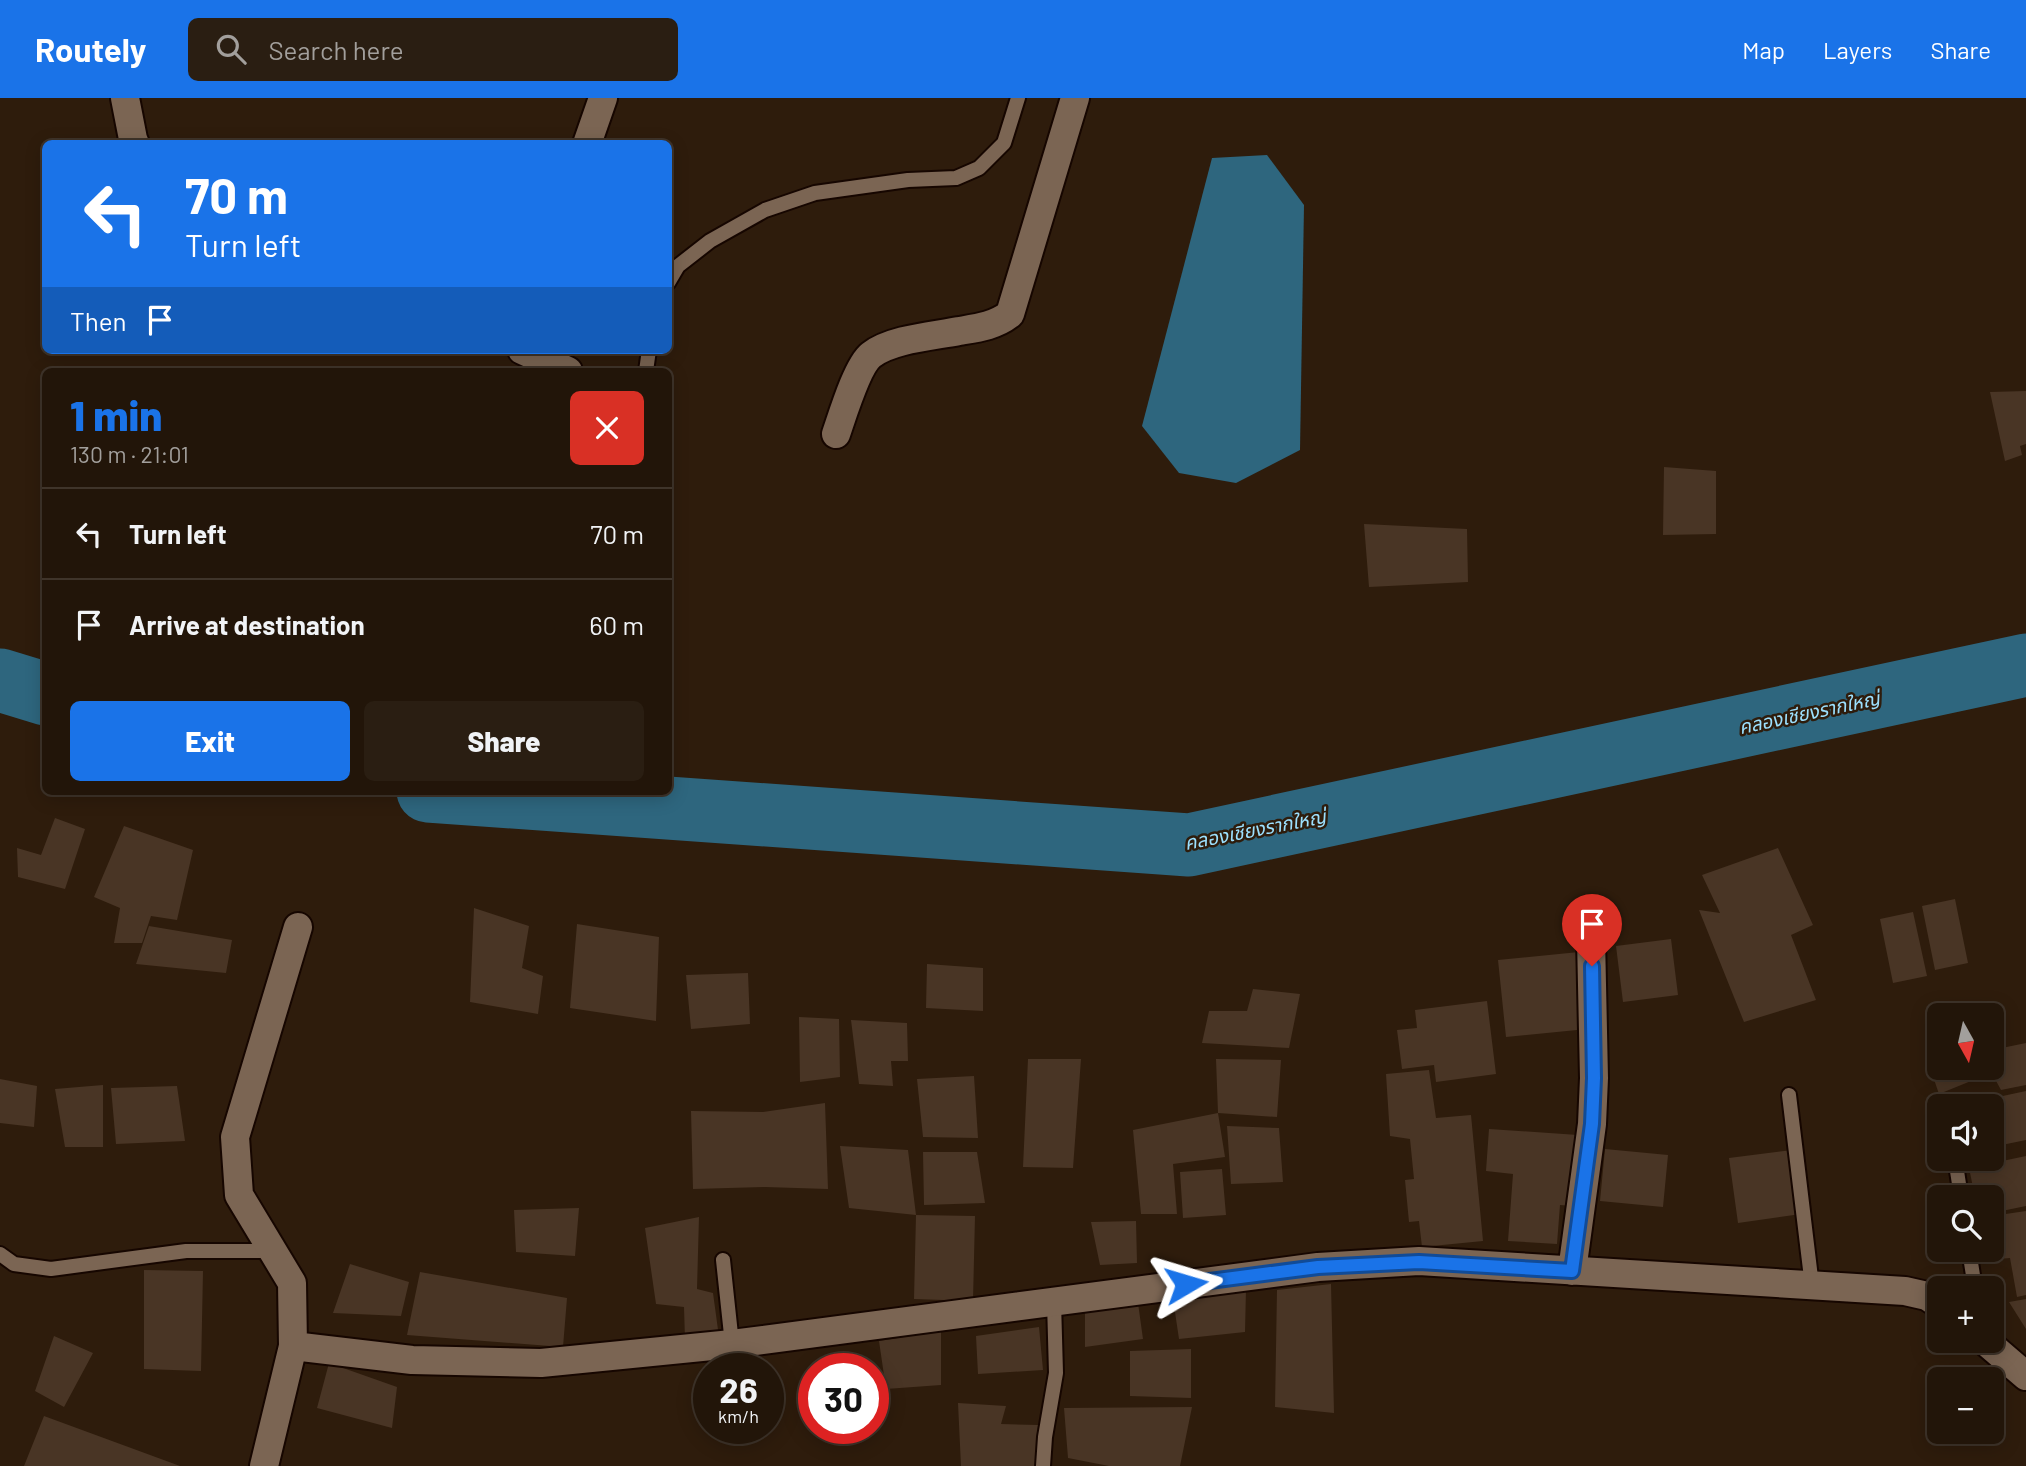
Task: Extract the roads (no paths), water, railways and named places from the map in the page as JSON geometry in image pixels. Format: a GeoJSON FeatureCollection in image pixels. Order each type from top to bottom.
{"type":"FeatureCollection","features":[{"type":"Feature","properties":{"kind":"street"},"geometry":{"type":"LineString","coordinates":[[125,98],[133,140]]}},
{"type":"Feature","properties":{"kind":"street"},"geometry":{"type":"LineString","coordinates":[[588,140],[603,98]]}},
{"type":"Feature","properties":{"kind":"street"},"geometry":{"type":"LineString","coordinates":[[836,434],[851,389],[870,356],[899,342],[979,328],[1000,322],[1010,314],[1075,98]]}},
{"type":"Feature","properties":{"kind":"street"},"geometry":{"type":"LineString","coordinates":[[531,354],[561,368]]}},
{"type":"Feature","properties":{"kind":"street"},"geometry":{"type":"LineString","coordinates":[[264,1466],[293,1346],[292,1283],[239,1195],[235,1137],[298,927]]}},
{"type":"Feature","properties":{"kind":"street"},"geometry":{"type":"LineString","coordinates":[[1572,1271],[1592,1124],[1594,1078],[1591,938]]}},
{"type":"Feature","properties":{"kind":"street"},"geometry":{"type":"LineString","coordinates":[[293,1346],[412,1360],[541,1363],[732,1344],[1318,1267],[1419,1262],[1905,1291],[1927,1296]]}},
{"type":"Feature","properties":{"kind":"street"},"geometry":{"type":"LineString","coordinates":[[1999,1353],[2026,1376]]}},
{"type":"Feature","properties":{"kind":"lane"},"geometry":{"type":"LineString","coordinates":[[672,277],[678,266],[710,241],[765,210],[815,193],[908,180],[956,178],[979,168],[1004,143],[1018,98]]}},
{"type":"Feature","properties":{"kind":"lane"},"geometry":{"type":"LineString","coordinates":[[1789,1095],[1812,1286]]}},
{"type":"Feature","properties":{"kind":"lane"},"geometry":{"type":"LineString","coordinates":[[0,1254],[13,1264],[51,1269],[186,1251],[273,1251]]}},
{"type":"Feature","properties":{"kind":"lane"},"geometry":{"type":"LineString","coordinates":[[723,1260],[732,1344]]}},
{"type":"Feature","properties":{"kind":"lane"},"geometry":{"type":"LineString","coordinates":[[1043,1466],[1056,1373],[1054,1301]]}},
{"type":"Feature","properties":{"kind":"water"},"geometry":{"type":"Polygon","coordinates":[[[1267,155],[1304,205],[1300,450],[1236,483],[1179,473],[1142,426],[1212,158],[1267,155]]]}},
{"type":"Feature","properties":{"kind":"waterway","name":"คลองเชียงรากใหญ่"},"geometry":{"type":"LineString","coordinates":[[484,795],[1189,845],[2026,665]]}},
{"type":"Feature","properties":{"kind":"waterway","name":"คลองเชียงรากใหญ่"},"geometry":{"type":"LineString","coordinates":[[0,680],[42,693]]}}]}
